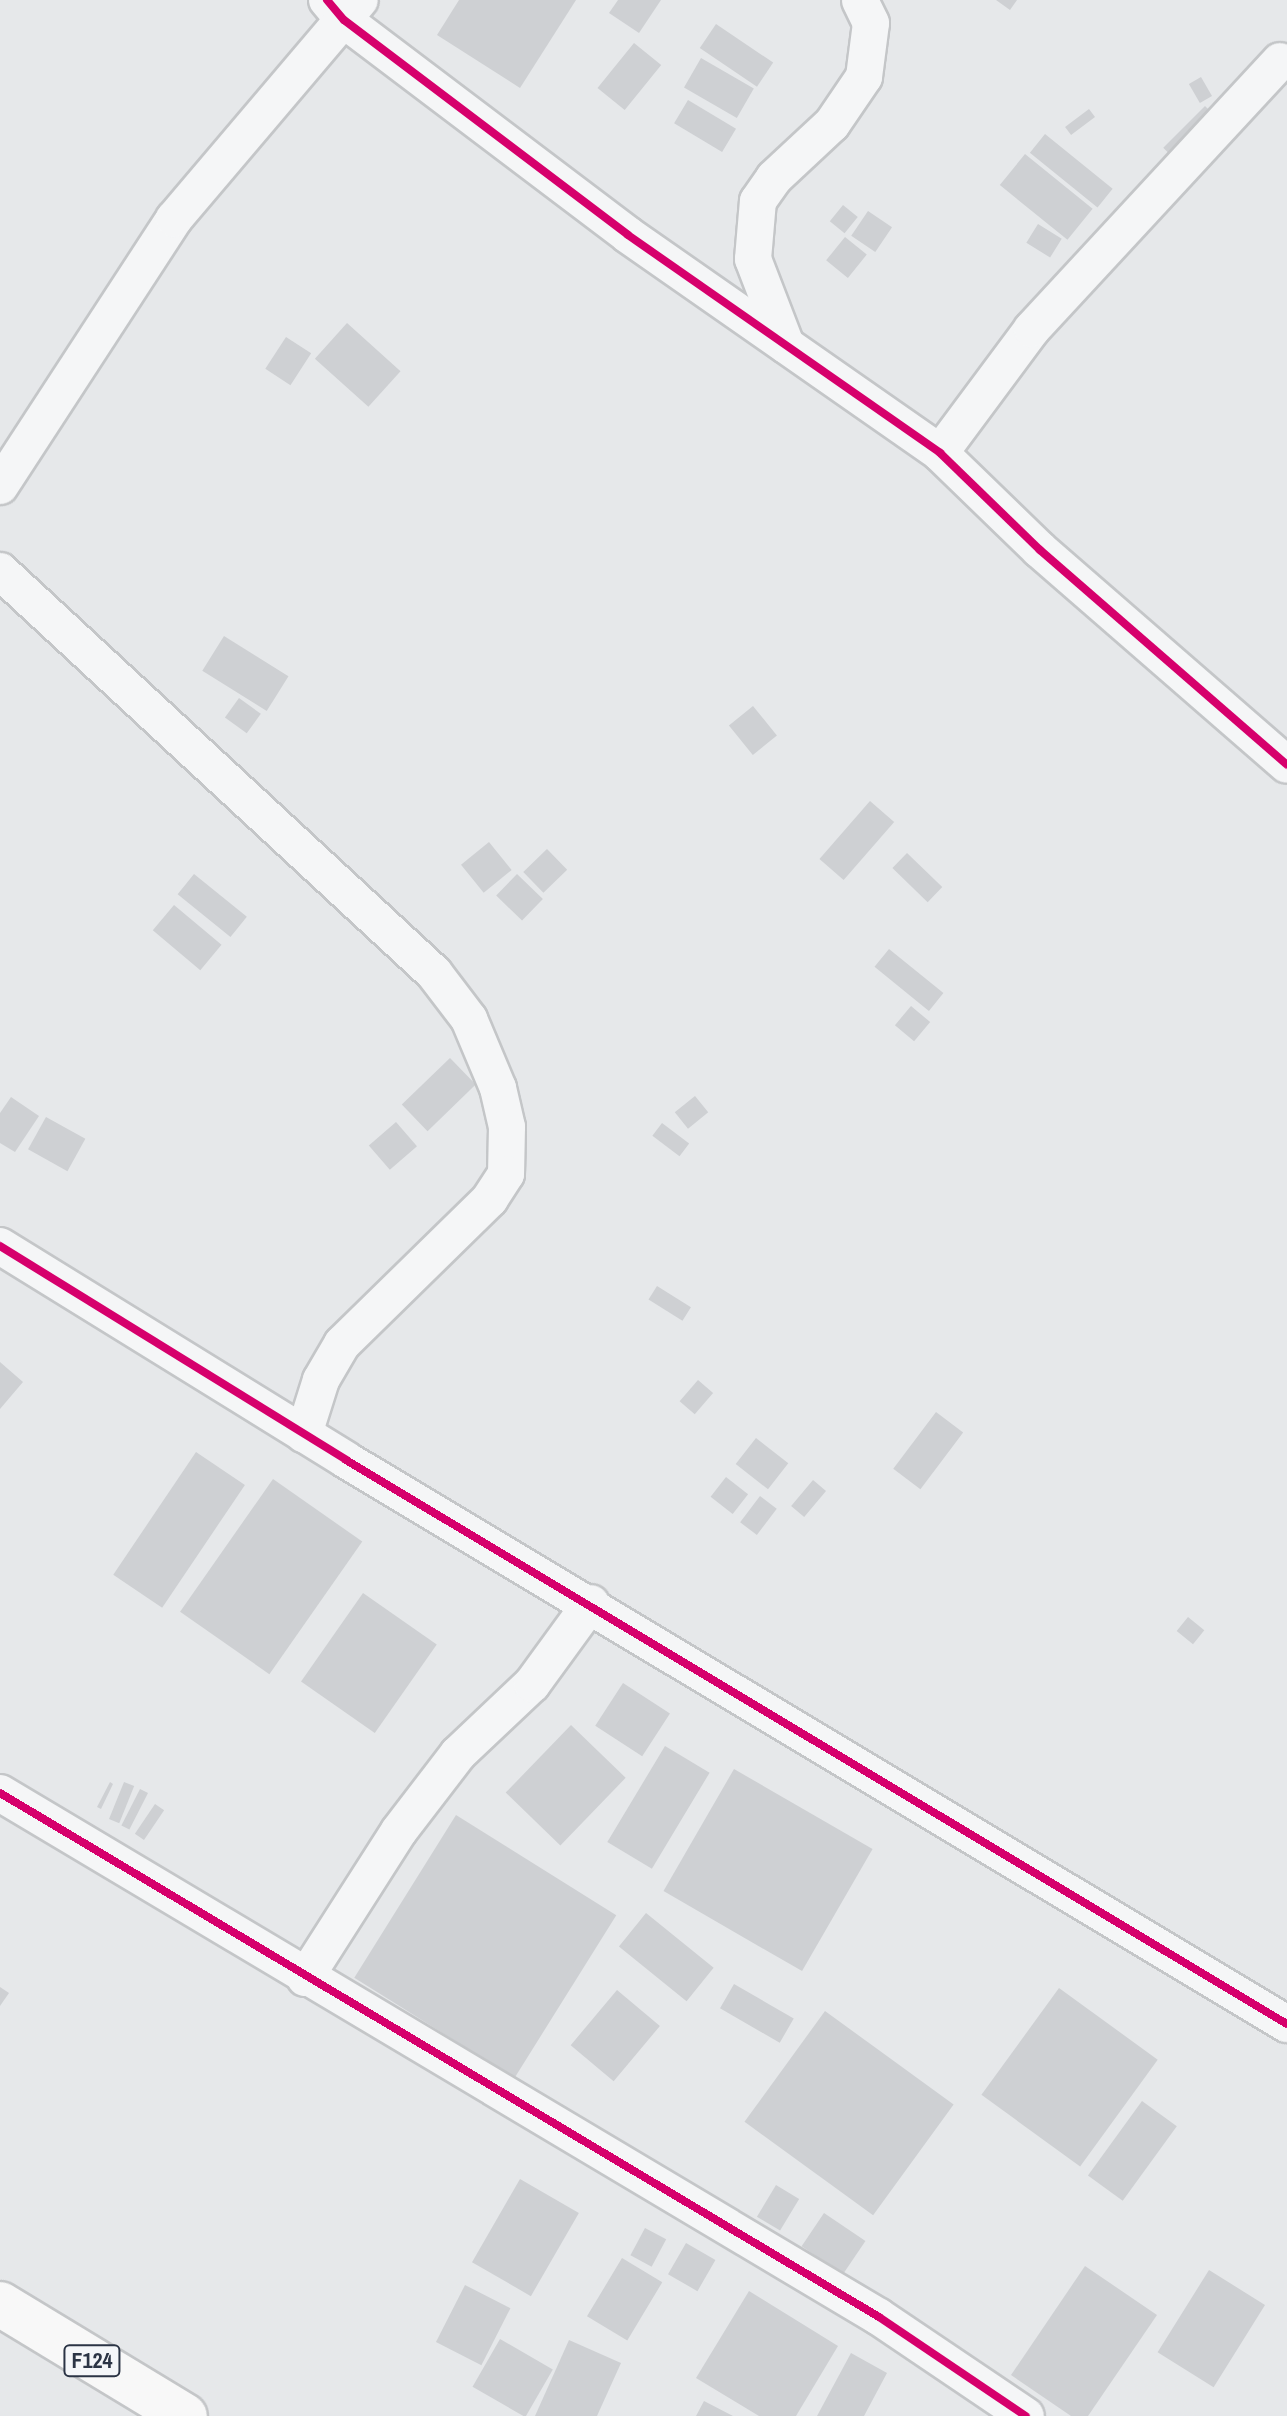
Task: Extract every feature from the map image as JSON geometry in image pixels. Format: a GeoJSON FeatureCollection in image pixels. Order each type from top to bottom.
{"type":"FeatureCollection","features":[{"type":"Feature","properties":{"kind":"main road","name":"F124"},"geometry":{"type":"LineString","coordinates":[[0,2304],[185,2416]]}},
{"type":"Feature","properties":{"kind":"street"},"geometry":{"type":"LineString","coordinates":[[786,345],[753,259],[758,201],[774,178],[832,124],[864,77],[871,23],[860,0]]}},
{"type":"Feature","properties":{"kind":"street"},"geometry":{"type":"LineString","coordinates":[[0,486],[174,219],[344,7],[628,235],[940,453],[1040,550],[1287,765]]}},
{"type":"Feature","properties":{"kind":"street"},"geometry":{"type":"LineString","coordinates":[[940,453],[1032,329],[1280,61]]}},
{"type":"Feature","properties":{"kind":"street"},"geometry":{"type":"LineString","coordinates":[[0,571],[434,973],[469,1019],[498,1088],[507,1127],[506,1174],[490,1199],[342,1344],[321,1380],[304,1434]]}},
{"type":"Feature","properties":{"kind":"street"},"geometry":{"type":"LineString","coordinates":[[0,1246],[304,1434],[591,1603],[930,1814],[1287,2024]]}},
{"type":"Feature","properties":{"kind":"street"},"geometry":{"type":"LineString","coordinates":[[305,1978],[399,1831],[449,1765],[532,1684],[591,1603]]}},
{"type":"Feature","properties":{"kind":"street"},"geometry":{"type":"LineString","coordinates":[[0,1793],[305,1978],[879,2317],[1026,2416]]}},
{"type":"Feature","properties":{"kind":"building"},"geometry":{"type":"Polygon","coordinates":[[[459,0],[576,0],[520,88],[437,35],[459,0]]]}},
{"type":"Feature","properties":{"kind":"building"},"geometry":{"type":"Polygon","coordinates":[[[618,0],[661,0],[639,33],[609,13],[618,0]]]}},
{"type":"Feature","properties":{"kind":"building"},"geometry":{"type":"Polygon","coordinates":[[[996,0],[1017,0],[1010,10],[996,0]]]}},
{"type":"Feature","properties":{"kind":"building"},"geometry":{"type":"Polygon","coordinates":[[[716,24],[773,63],[757,87],[700,48],[716,24]]]}},
{"type":"Feature","properties":{"kind":"building"},"geometry":{"type":"Polygon","coordinates":[[[634,43],[661,65],[625,110],[597,88],[634,43]]]}},
{"type":"Feature","properties":{"kind":"building"},"geometry":{"type":"Polygon","coordinates":[[[701,58],[754,88],[737,118],[684,87],[701,58]]]}},
{"type":"Feature","properties":{"kind":"building"},"geometry":{"type":"Polygon","coordinates":[[[1201,77],[1212,96],[1200,103],[1189,84],[1201,77]]]}},
{"type":"Feature","properties":{"kind":"building"},"geometry":{"type":"Polygon","coordinates":[[[688,100],[736,129],[722,152],[674,123],[688,100]]]}},
{"type":"Feature","properties":{"kind":"building"},"geometry":{"type":"Polygon","coordinates":[[[1205,106],[1217,118],[1175,160],[1163,148],[1205,106]]]}},
{"type":"Feature","properties":{"kind":"building"},"geometry":{"type":"Polygon","coordinates":[[[1089,109],[1095,117],[1071,135],[1065,127],[1089,109]]]}},
{"type":"Feature","properties":{"kind":"building"},"geometry":{"type":"Polygon","coordinates":[[[1045,134],[1113,189],[1098,207],[1030,153],[1045,134]]]}},
{"type":"Feature","properties":{"kind":"building"},"geometry":{"type":"Polygon","coordinates":[[[1025,154],[1093,209],[1067,240],[1000,185],[1025,154]]]}},
{"type":"Feature","properties":{"kind":"building"},"geometry":{"type":"Polygon","coordinates":[[[843,205],[858,217],[845,233],[830,221],[843,205]]]}},
{"type":"Feature","properties":{"kind":"building"},"geometry":{"type":"Polygon","coordinates":[[[868,211],[892,227],[875,252],[851,236],[868,211]]]}},
{"type":"Feature","properties":{"kind":"building"},"geometry":{"type":"Polygon","coordinates":[[[1038,224],[1062,239],[1050,257],[1026,243],[1038,224]]]}},
{"type":"Feature","properties":{"kind":"building"},"geometry":{"type":"Polygon","coordinates":[[[845,237],[867,255],[848,278],[826,260],[845,237]]]}},
{"type":"Feature","properties":{"kind":"building"},"geometry":{"type":"Polygon","coordinates":[[[347,323],[401,371],[368,407],[315,359],[347,323]]]}},
{"type":"Feature","properties":{"kind":"building"},"geometry":{"type":"Polygon","coordinates":[[[286,337],[311,353],[290,385],[265,369],[286,337]]]}},
{"type":"Feature","properties":{"kind":"building"},"geometry":{"type":"Polygon","coordinates":[[[224,636],[288,676],[267,711],[202,671],[224,636]]]}},
{"type":"Feature","properties":{"kind":"building"},"geometry":{"type":"Polygon","coordinates":[[[239,698],[261,714],[247,733],[225,717],[239,698]]]}},
{"type":"Feature","properties":{"kind":"building"},"geometry":{"type":"Polygon","coordinates":[[[753,706],[777,736],[753,755],[729,726],[753,706]]]}},
{"type":"Feature","properties":{"kind":"building"},"geometry":{"type":"Polygon","coordinates":[[[870,801],[894,822],[844,880],[819,859],[870,801]]]}},
{"type":"Feature","properties":{"kind":"building"},"geometry":{"type":"Polygon","coordinates":[[[489,842],[512,870],[484,893],[461,865],[489,842]]]}},
{"type":"Feature","properties":{"kind":"building"},"geometry":{"type":"Polygon","coordinates":[[[547,849],[567,870],[543,893],[523,872],[547,849]]]}},
{"type":"Feature","properties":{"kind":"building"},"geometry":{"type":"Polygon","coordinates":[[[907,853],[942,887],[928,902],[892,868],[907,853]]]}},
{"type":"Feature","properties":{"kind":"building"},"geometry":{"type":"Polygon","coordinates":[[[194,874],[247,917],[230,937],[178,894],[194,874]]]}},
{"type":"Feature","properties":{"kind":"building"},"geometry":{"type":"Polygon","coordinates":[[[517,874],[543,899],[522,921],[496,896],[517,874]]]}},
{"type":"Feature","properties":{"kind":"building"},"geometry":{"type":"Polygon","coordinates":[[[174,905],[221,945],[200,970],[153,930],[174,905]]]}},
{"type":"Feature","properties":{"kind":"building"},"geometry":{"type":"Polygon","coordinates":[[[889,949],[943,993],[929,1011],[875,967],[889,949]]]}},
{"type":"Feature","properties":{"kind":"building"},"geometry":{"type":"Polygon","coordinates":[[[911,1006],[930,1022],[914,1041],[895,1025],[911,1006]]]}},
{"type":"Feature","properties":{"kind":"building"},"geometry":{"type":"Polygon","coordinates":[[[450,1058],[476,1085],[428,1131],[402,1105],[450,1058]]]}},
{"type":"Feature","properties":{"kind":"building"},"geometry":{"type":"Polygon","coordinates":[[[695,1096],[708,1112],[688,1129],[675,1112],[695,1096]]]}},
{"type":"Feature","properties":{"kind":"building"},"geometry":{"type":"Polygon","coordinates":[[[11,1097],[39,1116],[15,1152],[0,1143],[0,1113],[11,1097]]]}},
{"type":"Feature","properties":{"kind":"building"},"geometry":{"type":"Polygon","coordinates":[[[46,1117],[85,1139],[67,1171],[28,1149],[46,1117]]]}},
{"type":"Feature","properties":{"kind":"building"},"geometry":{"type":"Polygon","coordinates":[[[396,1122],[417,1146],[390,1170],[369,1146],[396,1122]]]}},
{"type":"Feature","properties":{"kind":"building"},"geometry":{"type":"Polygon","coordinates":[[[662,1123],[689,1143],[680,1156],[652,1136],[662,1123]]]}},
{"type":"Feature","properties":{"kind":"building"},"geometry":{"type":"Polygon","coordinates":[[[657,1286],[691,1307],[682,1321],[649,1300],[657,1286]]]}},
{"type":"Feature","properties":{"kind":"building"},"geometry":{"type":"Polygon","coordinates":[[[0,1362],[23,1382],[0,1409],[0,1362]]]}},
{"type":"Feature","properties":{"kind":"building"},"geometry":{"type":"Polygon","coordinates":[[[698,1380],[713,1393],[695,1414],[680,1401],[698,1380]]]}},
{"type":"Feature","properties":{"kind":"building"},"geometry":{"type":"Polygon","coordinates":[[[936,1412],[963,1432],[920,1489],[893,1469],[936,1412]]]}},
{"type":"Feature","properties":{"kind":"building"},"geometry":{"type":"Polygon","coordinates":[[[756,1438],[788,1463],[768,1489],[736,1464],[756,1438]]]}},
{"type":"Feature","properties":{"kind":"building"},"geometry":{"type":"Polygon","coordinates":[[[196,1452],[245,1485],[162,1608],[113,1575],[196,1452]]]}},
{"type":"Feature","properties":{"kind":"building"},"geometry":{"type":"Polygon","coordinates":[[[726,1477],[748,1494],[733,1514],[711,1497],[726,1477]]]}},
{"type":"Feature","properties":{"kind":"building"},"geometry":{"type":"Polygon","coordinates":[[[273,1479],[362,1542],[269,1674],[180,1612],[273,1479]]]}},
{"type":"Feature","properties":{"kind":"building"},"geometry":{"type":"Polygon","coordinates":[[[813,1480],[826,1491],[804,1517],[791,1506],[813,1480]]]}},
{"type":"Feature","properties":{"kind":"building"},"geometry":{"type":"Polygon","coordinates":[[[760,1496],[777,1509],[757,1535],[740,1522],[760,1496]]]}},
{"type":"Feature","properties":{"kind":"building"},"geometry":{"type":"Polygon","coordinates":[[[363,1593],[437,1645],[375,1733],[301,1681],[363,1593]]]}},
{"type":"Feature","properties":{"kind":"building"},"geometry":{"type":"Polygon","coordinates":[[[1188,1617],[1204,1630],[1193,1644],[1177,1631],[1188,1617]]]}},
{"type":"Feature","properties":{"kind":"building"},"geometry":{"type":"Polygon","coordinates":[[[623,1683],[670,1713],[642,1756],[595,1726],[623,1683]]]}},
{"type":"Feature","properties":{"kind":"building"},"geometry":{"type":"Polygon","coordinates":[[[571,1725],[626,1778],[560,1845],[506,1793],[571,1725]]]}},
{"type":"Feature","properties":{"kind":"building"},"geometry":{"type":"Polygon","coordinates":[[[665,1746],[710,1773],[652,1869],[607,1842],[665,1746]]]}},
{"type":"Feature","properties":{"kind":"building"},"geometry":{"type":"Polygon","coordinates":[[[734,1769],[873,1849],[802,1971],[664,1891],[734,1769]]]}},
{"type":"Feature","properties":{"kind":"building"},"geometry":{"type":"Polygon","coordinates":[[[110,1782],[113,1784],[101,1809],[97,1807],[110,1782]]]}},
{"type":"Feature","properties":{"kind":"building"},"geometry":{"type":"Polygon","coordinates":[[[124,1782],[134,1786],[119,1823],[109,1819],[124,1782]]]}},
{"type":"Feature","properties":{"kind":"building"},"geometry":{"type":"Polygon","coordinates":[[[140,1789],[148,1793],[129,1830],[121,1826],[140,1789]]]}},
{"type":"Feature","properties":{"kind":"building"},"geometry":{"type":"Polygon","coordinates":[[[155,1804],[164,1810],[144,1840],[135,1834],[155,1804]]]}},
{"type":"Feature","properties":{"kind":"building"},"geometry":{"type":"Polygon","coordinates":[[[456,1815],[616,1915],[515,2078],[354,1978],[456,1815]]]}},
{"type":"Feature","properties":{"kind":"building"},"geometry":{"type":"Polygon","coordinates":[[[646,1913],[714,1968],[687,2001],[619,1946],[646,1913]]]}},
{"type":"Feature","properties":{"kind":"building"},"geometry":{"type":"Polygon","coordinates":[[[734,1984],[794,2018],[780,2043],[720,2008],[734,1984]]]}},
{"type":"Feature","properties":{"kind":"building"},"geometry":{"type":"Polygon","coordinates":[[[0,1987],[9,1993],[0,2006],[0,1987]]]}},
{"type":"Feature","properties":{"kind":"building"},"geometry":{"type":"Polygon","coordinates":[[[1059,1988],[1158,2060],[1080,2167],[981,2095],[1059,1988]]]}},
{"type":"Feature","properties":{"kind":"building"},"geometry":{"type":"Polygon","coordinates":[[[617,1990],[660,2026],[614,2081],[571,2045],[617,1990]]]}},
{"type":"Feature","properties":{"kind":"building"},"geometry":{"type":"Polygon","coordinates":[[[825,2011],[954,2104],[873,2215],[744,2122],[825,2011]]]}},
{"type":"Feature","properties":{"kind":"building"},"geometry":{"type":"Polygon","coordinates":[[[1142,2101],[1177,2126],[1123,2201],[1088,2175],[1142,2101]]]}},
{"type":"Feature","properties":{"kind":"building"},"geometry":{"type":"Polygon","coordinates":[[[520,2179],[579,2213],[531,2296],[472,2262],[520,2179]]]}},
{"type":"Feature","properties":{"kind":"building"},"geometry":{"type":"Polygon","coordinates":[[[776,2185],[799,2199],[780,2231],[757,2217],[776,2185]]]}},
{"type":"Feature","properties":{"kind":"building"},"geometry":{"type":"Polygon","coordinates":[[[824,2213],[865,2241],[843,2274],[802,2246],[824,2213]]]}},
{"type":"Feature","properties":{"kind":"building"},"geometry":{"type":"Polygon","coordinates":[[[645,2228],[666,2239],[652,2267],[630,2255],[645,2228]]]}},
{"type":"Feature","properties":{"kind":"building"},"geometry":{"type":"Polygon","coordinates":[[[686,2243],[715,2260],[697,2291],[668,2274],[686,2243]]]}},
{"type":"Feature","properties":{"kind":"building"},"geometry":{"type":"Polygon","coordinates":[[[622,2258],[662,2282],[627,2340],[587,2316],[622,2258]]]}},
{"type":"Feature","properties":{"kind":"building"},"geometry":{"type":"Polygon","coordinates":[[[1085,2266],[1157,2315],[1088,2416],[1071,2416],[1011,2375],[1085,2266]]]}},
{"type":"Feature","properties":{"kind":"building"},"geometry":{"type":"Polygon","coordinates":[[[1209,2270],[1265,2305],[1214,2387],[1158,2352],[1209,2270]]]}},
{"type":"Feature","properties":{"kind":"building"},"geometry":{"type":"Polygon","coordinates":[[[465,2285],[510,2308],[481,2365],[436,2342],[465,2285]]]}},
{"type":"Feature","properties":{"kind":"building"},"geometry":{"type":"Polygon","coordinates":[[[749,2291],[838,2346],[796,2416],[759,2416],[696,2378],[749,2291]]]}},
{"type":"Feature","properties":{"kind":"building"},"geometry":{"type":"Polygon","coordinates":[[[500,2339],[553,2370],[526,2416],[472,2387],[500,2339]]]}},
{"type":"Feature","properties":{"kind":"building"},"geometry":{"type":"Polygon","coordinates":[[[569,2340],[621,2363],[597,2416],[535,2416],[569,2340]]]}},
{"type":"Feature","properties":{"kind":"building"},"geometry":{"type":"Polygon","coordinates":[[[851,2353],[887,2373],[864,2416],[817,2416],[851,2353]]]}},
{"type":"Feature","properties":{"kind":"building"},"geometry":{"type":"Polygon","coordinates":[[[704,2401],[733,2416],[696,2416],[704,2401]]]}},
{"type":"Feature","properties":{"kind":"cycle path"},"geometry":{"type":"LineString","coordinates":[[327,0],[344,20],[628,235],[940,453],[1040,550],[1287,765]]}},
{"type":"Feature","properties":{"kind":"cycle path"},"geometry":{"type":"LineString","coordinates":[[0,1246],[346,1460],[1287,2024]]}},
{"type":"Feature","properties":{"kind":"cycle path"},"geometry":{"type":"LineString","coordinates":[[0,1793],[879,2317],[1026,2416]]}}]}
